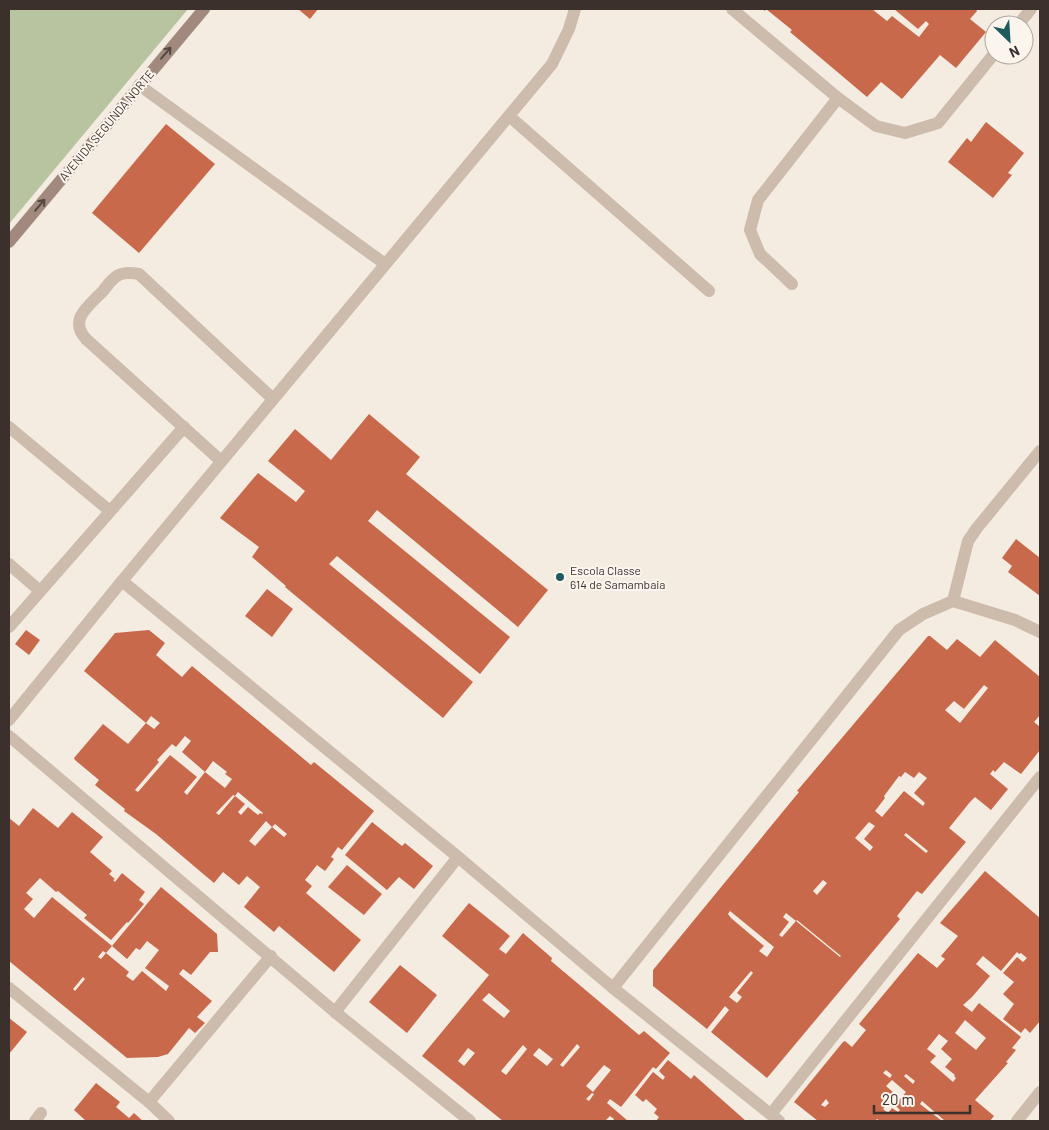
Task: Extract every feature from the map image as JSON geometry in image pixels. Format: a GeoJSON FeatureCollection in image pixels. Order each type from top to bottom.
{"type":"FeatureCollection","features":[{"type":"Feature","properties":{"kind":"main road","name":"AVENIDA SEGUNDA NORTE"},"geometry":{"type":"LineString","coordinates":[[9,242],[204,9]]}},
{"type":"Feature","properties":{"kind":"street"},"geometry":{"type":"LineString","coordinates":[[9,720],[221,461],[552,64],[569,28],[575,9]]}},
{"type":"Feature","properties":{"kind":"street"},"geometry":{"type":"LineString","coordinates":[[732,9],[838,98],[876,126],[905,132],[938,123],[985,65]]}},
{"type":"Feature","properties":{"kind":"street"},"geometry":{"type":"LineString","coordinates":[[139,85],[385,264]]}},
{"type":"Feature","properties":{"kind":"street"},"geometry":{"type":"LineString","coordinates":[[792,284],[760,254],[750,230],[758,200],[838,98]]}},
{"type":"Feature","properties":{"kind":"street"},"geometry":{"type":"LineString","coordinates":[[509,116],[709,291]]}},
{"type":"Feature","properties":{"kind":"street"},"geometry":{"type":"LineString","coordinates":[[221,461],[80,332],[81,315],[119,275],[130,272],[139,274],[273,399]]}},
{"type":"Feature","properties":{"kind":"street"},"geometry":{"type":"LineString","coordinates":[[9,427],[110,511]]}},
{"type":"Feature","properties":{"kind":"street"},"geometry":{"type":"LineString","coordinates":[[9,627],[184,427]]}},
{"type":"Feature","properties":{"kind":"street"},"geometry":{"type":"LineString","coordinates":[[953,601],[968,541],[1040,450]]}},
{"type":"Feature","properties":{"kind":"street"},"geometry":{"type":"LineString","coordinates":[[9,564],[40,591]]}},
{"type":"Feature","properties":{"kind":"street"},"geometry":{"type":"LineString","coordinates":[[122,582],[458,857],[613,988],[775,1118],[1040,777]]}},
{"type":"Feature","properties":{"kind":"street"},"geometry":{"type":"LineString","coordinates":[[613,988],[899,630],[923,614],[953,601],[1015,620],[1040,632]]}},
{"type":"Feature","properties":{"kind":"street"},"geometry":{"type":"LineString","coordinates":[[9,736],[335,1012],[470,1121]]}},
{"type":"Feature","properties":{"kind":"street"},"geometry":{"type":"LineString","coordinates":[[335,1012],[458,857]]}},
{"type":"Feature","properties":{"kind":"street"},"geometry":{"type":"LineString","coordinates":[[149,1102],[271,956]]}},
{"type":"Feature","properties":{"kind":"street"},"geometry":{"type":"LineString","coordinates":[[9,988],[149,1102],[169,1121]]}},
{"type":"Feature","properties":{"kind":"street"},"geometry":{"type":"LineString","coordinates":[[1016,1121],[1040,1092]]}},
{"type":"Feature","properties":{"kind":"green space"},"geometry":{"type":"Polygon","coordinates":[[[9,9],[188,9],[9,224],[9,9]]]}},
{"type":"Feature","properties":{"kind":"building"},"geometry":{"type":"Polygon","coordinates":[[[298,9],[318,9],[310,19],[298,9]]]}},
{"type":"Feature","properties":{"kind":"building"},"geometry":{"type":"Polygon","coordinates":[[[766,9],[872,9],[887,21],[892,16],[919,37],[929,24],[926,21],[918,29],[894,9],[976,9],[977,11],[970,19],[984,30],[984,34],[956,68],[940,55],[902,99],[881,82],[867,97],[790,32],[792,30],[766,9]]]}},
{"type":"Feature","properties":{"kind":"building"},"geometry":{"type":"Polygon","coordinates":[[[986,122],[1024,153],[1008,173],[1012,175],[993,198],[948,162],[967,138],[971,142],[986,122]]]}},
{"type":"Feature","properties":{"kind":"building"},"geometry":{"type":"Polygon","coordinates":[[[166,124],[215,164],[139,253],[92,213],[166,124]]]}},
{"type":"Feature","properties":{"kind":"building"},"geometry":{"type":"Polygon","coordinates":[[[369,414],[420,457],[406,474],[548,590],[518,627],[377,510],[368,521],[510,637],[480,674],[337,556],[329,564],[473,682],[443,718],[285,587],[252,557],[259,547],[220,518],[258,473],[296,502],[305,491],[268,461],[295,429],[331,460],[369,414]]]}},
{"type":"Feature","properties":{"kind":"building"},"geometry":{"type":"Polygon","coordinates":[[[1016,539],[1040,558],[1040,596],[1008,572],[1012,566],[1002,558],[1016,539]]]}},
{"type":"Feature","properties":{"kind":"building"},"geometry":{"type":"Polygon","coordinates":[[[267,589],[293,609],[272,637],[245,616],[267,589]]]}},
{"type":"Feature","properties":{"kind":"building"},"geometry":{"type":"Polygon","coordinates":[[[26,630],[40,640],[29,655],[15,644],[26,630]]]}},
{"type":"Feature","properties":{"kind":"building"},"geometry":{"type":"Polygon","coordinates":[[[149,630],[165,643],[156,655],[182,677],[192,666],[311,765],[314,762],[374,811],[342,850],[338,847],[331,857],[334,859],[325,871],[317,865],[305,880],[312,886],[306,893],[361,940],[334,972],[279,926],[274,932],[244,907],[260,887],[247,876],[239,885],[223,872],[214,883],[156,834],[124,811],[125,809],[95,785],[99,780],[75,760],[74,758],[103,724],[128,744],[146,723],[84,671],[115,633],[149,630]],[[151,716],[146,723],[154,729],[160,723],[151,716]],[[185,736],[176,747],[172,744],[157,760],[159,762],[135,790],[138,792],[170,755],[197,777],[184,792],[187,795],[205,772],[182,752],[191,741],[185,736]],[[213,761],[205,772],[225,788],[232,779],[225,774],[227,772],[213,761]],[[238,792],[235,796],[245,804],[238,812],[241,815],[248,807],[258,815],[263,813],[238,792]],[[233,795],[216,813],[219,815],[235,796],[233,795]],[[266,821],[249,841],[255,846],[272,827],[266,821]],[[275,824],[272,827],[284,837],[287,834],[275,824]]]}},
{"type":"Feature","properties":{"kind":"building"},"geometry":{"type":"Polygon","coordinates":[[[928,636],[947,650],[957,639],[980,657],[995,640],[1040,677],[1040,715],[1034,722],[1040,727],[1040,750],[1021,774],[1004,762],[995,772],[993,770],[990,774],[1008,789],[991,810],[975,797],[970,802],[949,828],[966,842],[922,894],[917,891],[897,916],[900,919],[767,1078],[711,1032],[729,1010],[725,1006],[707,1029],[653,986],[653,970],[799,792],[797,791],[928,636]],[[984,685],[964,709],[954,701],[945,710],[960,723],[988,688],[984,685]],[[905,772],[901,777],[899,776],[875,811],[882,817],[904,791],[923,806],[925,803],[914,793],[927,778],[919,772],[914,778],[905,772]],[[869,822],[855,838],[870,851],[873,847],[864,839],[875,826],[869,822]],[[906,833],[904,835],[926,853],[928,851],[906,833]],[[823,880],[813,891],[817,895],[827,883],[823,880]],[[730,911],[728,914],[764,946],[759,951],[767,957],[774,947],[730,911]],[[786,913],[783,917],[789,922],[779,935],[782,937],[796,921],[786,913]],[[797,920],[796,921],[841,956],[797,920]],[[751,971],[729,997],[737,1003],[742,997],[737,993],[753,973],[751,971]]]}},
{"type":"Feature","properties":{"kind":"building"},"geometry":{"type":"Polygon","coordinates":[[[33,808],[58,828],[72,812],[103,837],[90,852],[112,871],[109,874],[115,879],[113,880],[115,882],[122,873],[145,892],[139,900],[144,904],[111,940],[84,918],[87,915],[40,878],[26,893],[33,899],[24,909],[34,918],[52,897],[112,946],[161,887],[217,934],[218,952],[210,952],[191,975],[183,969],[179,974],[212,1001],[197,1017],[205,1023],[195,1033],[189,1028],[168,1054],[158,1057],[127,1058],[9,961],[9,818],[19,826],[33,808]],[[147,941],[140,950],[136,948],[127,959],[112,946],[106,953],[129,972],[126,976],[133,981],[142,971],[166,991],[169,986],[145,968],[159,950],[147,941]],[[103,951],[98,957],[101,959],[106,953],[103,951]],[[83,977],[73,989],[75,991],[85,979],[83,977]]]}},
{"type":"Feature","properties":{"kind":"building"},"geometry":{"type":"Polygon","coordinates":[[[372,822],[402,846],[405,843],[433,866],[414,889],[399,877],[387,890],[345,855],[372,822]]]}},
{"type":"Feature","properties":{"kind":"building"},"geometry":{"type":"Polygon","coordinates":[[[347,865],[382,894],[364,915],[328,887],[347,865]]]}},
{"type":"Feature","properties":{"kind":"building"},"geometry":{"type":"Polygon","coordinates":[[[985,871],[1040,918],[1040,1021],[1030,1033],[1025,1028],[1021,1033],[1003,1019],[1014,1004],[1003,994],[1014,982],[1003,973],[1017,957],[1023,962],[1027,958],[1021,953],[1017,952],[1001,971],[983,956],[976,964],[990,976],[963,1005],[972,1012],[979,1003],[1021,1037],[1012,1048],[1016,1050],[1006,1062],[1008,1063],[975,1100],[994,1116],[990,1121],[945,1121],[922,1101],[920,1104],[942,1121],[880,1121],[877,1119],[875,1121],[818,1121],[794,1102],[843,1042],[845,1041],[852,1047],[866,1030],[859,1024],[918,953],[937,968],[945,959],[941,956],[958,936],[940,923],[985,871]],[[965,1020],[955,1033],[976,1050],[986,1038],[965,1020]],[[939,1034],[927,1049],[936,1056],[930,1062],[953,1082],[956,1078],[955,1075],[945,1067],[952,1059],[941,1049],[948,1041],[939,1034]],[[886,1070],[883,1073],[890,1078],[892,1075],[886,1070]],[[906,1074],[904,1076],[913,1084],[915,1081],[906,1074]],[[892,1080],[886,1086],[895,1094],[883,1109],[888,1113],[892,1108],[898,1112],[900,1110],[895,1105],[906,1092],[892,1080]],[[826,1099],[821,1105],[825,1107],[829,1103],[826,1099]]]}},
{"type":"Feature","properties":{"kind":"building"},"geometry":{"type":"Polygon","coordinates":[[[469,903],[510,936],[499,949],[506,954],[523,933],[552,958],[551,961],[639,1035],[644,1031],[670,1053],[656,1069],[653,1067],[621,1107],[610,1099],[607,1103],[628,1121],[613,1121],[614,1119],[610,1116],[605,1121],[503,1121],[422,1056],[489,975],[442,936],[469,903]],[[489,993],[482,1000],[504,1018],[510,1011],[489,993]],[[577,1044],[560,1065],[563,1067],[580,1047],[577,1044]],[[523,1045],[501,1071],[506,1075],[527,1049],[523,1045]],[[468,1048],[458,1061],[464,1066],[475,1053],[468,1048]],[[539,1048],[533,1055],[547,1066],[553,1059],[539,1048]],[[604,1065],[586,1086],[593,1092],[611,1070],[604,1065]],[[592,1093],[586,1099],[589,1101],[594,1094],[592,1093]]]}},
{"type":"Feature","properties":{"kind":"building"},"geometry":{"type":"Polygon","coordinates":[[[400,965],[437,995],[407,1033],[369,1002],[400,965]]]}},
{"type":"Feature","properties":{"kind":"building"},"geometry":{"type":"Polygon","coordinates":[[[9,1018],[27,1032],[9,1054],[9,1018]]]}},
{"type":"Feature","properties":{"kind":"building"},"geometry":{"type":"Polygon","coordinates":[[[668,1060],[691,1079],[694,1075],[746,1121],[656,1121],[659,1117],[654,1113],[657,1109],[646,1099],[643,1102],[635,1095],[653,1072],[663,1080],[665,1077],[659,1071],[668,1060]]]}},
{"type":"Feature","properties":{"kind":"building"},"geometry":{"type":"Polygon","coordinates":[[[96,1083],[120,1102],[116,1107],[129,1118],[134,1113],[143,1121],[86,1121],[74,1110],[96,1083]]]}},
{"type":"Feature","properties":{"kind":"place","name":"Escola Classe 614 de Samambaia"},"geometry":{"type":"Point","coordinates":[560,577]}}]}
